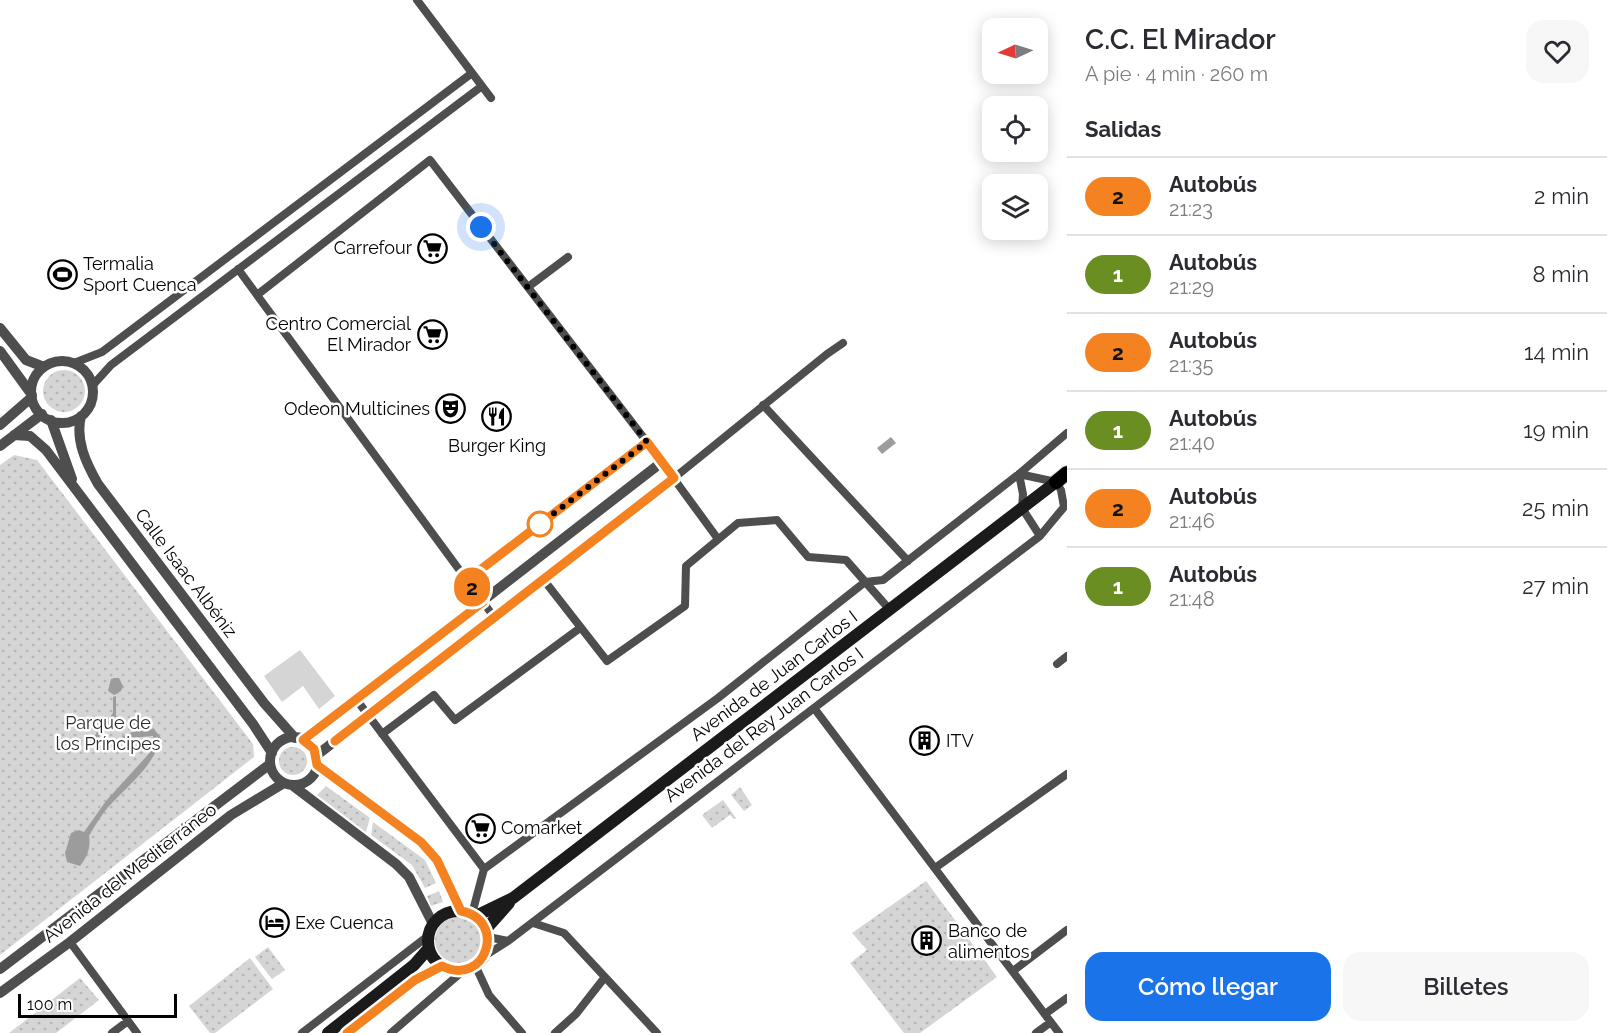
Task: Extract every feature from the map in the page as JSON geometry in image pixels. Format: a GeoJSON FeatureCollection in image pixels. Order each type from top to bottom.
{"type":"FeatureCollection","features":[{"type":"Feature","properties":{"kind":"main road","name":"Avenida de Juan Carlos I"},"geometry":{"type":"LineString","coordinates":[[513,898],[1061,477]]}},
{"type":"Feature","properties":{"kind":"main road"},"geometry":{"type":"LineString","coordinates":[[328,1033],[414,965],[428,942],[433,924],[445,913],[470,914],[513,898]]}},
{"type":"Feature","properties":{"kind":"main road"},"geometry":{"type":"LineString","coordinates":[[428,942],[434,958],[442,966],[454,970],[474,964],[487,949],[487,933],[513,898]]}},
{"type":"Feature","properties":{"kind":"main road"},"geometry":{"type":"LineString","coordinates":[[470,914],[487,933]]}},
{"type":"Feature","properties":{"kind":"main road"},"geometry":{"type":"LineString","coordinates":[[347,1033],[415,980],[442,966]]}},
{"type":"Feature","properties":{"kind":"street"},"geometry":{"type":"LineString","coordinates":[[417,0],[491,98]]}},
{"type":"Feature","properties":{"kind":"street"},"geometry":{"type":"LineString","coordinates":[[0,425],[32,396],[34,380],[44,367],[59,361],[74,363],[102,352],[472,73]]}},
{"type":"Feature","properties":{"kind":"street"},"geometry":{"type":"LineString","coordinates":[[92,386],[111,365],[482,86]]}},
{"type":"Feature","properties":{"kind":"street"},"geometry":{"type":"LineString","coordinates":[[257,296],[430,160],[647,442],[718,539]]}},
{"type":"Feature","properties":{"kind":"street"},"geometry":{"type":"LineString","coordinates":[[528,287],[568,257]]}},
{"type":"Feature","properties":{"kind":"street"},"geometry":{"type":"LineString","coordinates":[[238,269],[494,617]]}},
{"type":"Feature","properties":{"kind":"street"},"geometry":{"type":"LineString","coordinates":[[0,328],[26,360],[44,367]]}},
{"type":"Feature","properties":{"kind":"street"},"geometry":{"type":"LineString","coordinates":[[317,760],[368,715],[674,478],[843,343]]}},
{"type":"Feature","properties":{"kind":"street"},"geometry":{"type":"LineString","coordinates":[[0,351],[32,396],[36,406],[46,417],[74,487]]}},
{"type":"Feature","properties":{"kind":"street"},"geometry":{"type":"LineString","coordinates":[[0,446],[14,435],[46,417],[67,422],[81,416],[91,402],[92,386],[86,372],[74,363]]}},
{"type":"Feature","properties":{"kind":"street"},"geometry":{"type":"LineString","coordinates":[[763,405],[908,561]]}},
{"type":"Feature","properties":{"kind":"street","name":"Calle Isaac Albéniz"},"geometry":{"type":"LineString","coordinates":[[81,416],[79,433],[81,443],[86,461],[98,484],[264,702],[299,739]]}},
{"type":"Feature","properties":{"kind":"street"},"geometry":{"type":"LineString","coordinates":[[470,914],[484,869],[718,698],[865,582],[883,579],[908,561],[1019,474],[1067,433]]}},
{"type":"Feature","properties":{"kind":"street"},"geometry":{"type":"LineString","coordinates":[[14,435],[25,435],[38,442],[74,487],[253,724],[271,758],[274,775],[401,868],[409,877],[433,924]]}},
{"type":"Feature","properties":{"kind":"street"},"geometry":{"type":"LineString","coordinates":[[467,580],[647,442]]}},
{"type":"Feature","properties":{"kind":"street"},"geometry":{"type":"LineString","coordinates":[[271,758],[281,741],[299,739],[356,699],[662,462]]}},
{"type":"Feature","properties":{"kind":"street"},"geometry":{"type":"LineString","coordinates":[[1019,474],[1061,477]]}},
{"type":"Feature","properties":{"kind":"street"},"geometry":{"type":"LineString","coordinates":[[1019,474],[1023,494],[1022,508],[1040,536]]}},
{"type":"Feature","properties":{"kind":"street","name":"Avenida del Rey Juan Carlos I"},"geometry":{"type":"LineString","coordinates":[[396,1032],[474,964],[533,923],[1040,536],[1065,508],[1061,477]]}},
{"type":"Feature","properties":{"kind":"street"},"geometry":{"type":"LineString","coordinates":[[543,579],[607,661],[685,606],[686,566],[718,539],[738,523],[777,520],[808,557],[846,560],[890,610]]}},
{"type":"Feature","properties":{"kind":"street"},"geometry":{"type":"LineString","coordinates":[[382,734],[434,695],[455,720],[580,628]]}},
{"type":"Feature","properties":{"kind":"street"},"geometry":{"type":"LineString","coordinates":[[1057,664],[1067,656]]}},
{"type":"Feature","properties":{"kind":"street"},"geometry":{"type":"LineString","coordinates":[[356,699],[484,869]]}},
{"type":"Feature","properties":{"kind":"street"},"geometry":{"type":"LineString","coordinates":[[814,708],[1059,1033]]}},
{"type":"Feature","properties":{"kind":"street"},"geometry":{"type":"LineString","coordinates":[[288,784],[301,784],[314,774],[317,760],[312,746],[299,739]]}},
{"type":"Feature","properties":{"kind":"street","name":"Avenida del Mediterráneo"},"geometry":{"type":"LineString","coordinates":[[0,969],[271,758]]}},
{"type":"Feature","properties":{"kind":"street"},"geometry":{"type":"LineString","coordinates":[[317,760],[421,842],[437,860],[470,914]]}},
{"type":"Feature","properties":{"kind":"street"},"geometry":{"type":"LineString","coordinates":[[935,868],[1067,774]]}},
{"type":"Feature","properties":{"kind":"street","name":"Avenida del Mediterráneo"},"geometry":{"type":"LineString","coordinates":[[0,993],[70,942],[231,815],[288,784]]}},
{"type":"Feature","properties":{"kind":"street"},"geometry":{"type":"LineString","coordinates":[[533,923],[564,933],[657,1033]]}},
{"type":"Feature","properties":{"kind":"street"},"geometry":{"type":"LineString","coordinates":[[1013,971],[1067,930]]}},
{"type":"Feature","properties":{"kind":"street"},"geometry":{"type":"LineString","coordinates":[[487,933],[508,941]]}},
{"type":"Feature","properties":{"kind":"street"},"geometry":{"type":"LineString","coordinates":[[70,942],[137,1033]]}},
{"type":"Feature","properties":{"kind":"street"},"geometry":{"type":"LineString","coordinates":[[302,1033],[428,942]]}},
{"type":"Feature","properties":{"kind":"street"},"geometry":{"type":"LineString","coordinates":[[474,964],[489,995],[522,1033]]}},
{"type":"Feature","properties":{"kind":"street"},"geometry":{"type":"LineString","coordinates":[[555,1033],[576,1014],[605,977]]}},
{"type":"Feature","properties":{"kind":"street"},"geometry":{"type":"LineString","coordinates":[[1045,1014],[1067,998]]}},
{"type":"Feature","properties":{"kind":"street"},"geometry":{"type":"LineString","coordinates":[[112,1033],[128,1021]]}},
{"type":"Feature","properties":{"kind":"street"},"geometry":{"type":"LineString","coordinates":[[1036,1033],[1051,1022]]}},
{"type":"Feature","properties":{"kind":"green space"},"geometry":{"type":"Polygon","coordinates":[[[64,370],[79,376],[85,391],[79,406],[64,412],[49,406],[43,391],[49,376],[64,370]]]}},
{"type":"Feature","properties":{"kind":"green space","name":"Parque de los Príncipes"},"geometry":{"type":"Polygon","coordinates":[[[14,455],[37,460],[253,744],[254,757],[0,955],[0,465],[14,455]]]}},
{"type":"Feature","properties":{"kind":"green space"},"geometry":{"type":"Polygon","coordinates":[[[300,650],[335,696],[319,709],[303,686],[282,702],[264,676],[300,650]]]}},
{"type":"Feature","properties":{"kind":"green space"},"geometry":{"type":"Polygon","coordinates":[[[293,747],[303,751],[307,761],[303,771],[293,775],[283,771],[279,761],[283,751],[293,747]]]}},
{"type":"Feature","properties":{"kind":"green space"},"geometry":{"type":"Polygon","coordinates":[[[326,786],[370,818],[366,832],[317,795],[326,786]]]}},
{"type":"Feature","properties":{"kind":"green space"},"geometry":{"type":"Polygon","coordinates":[[[740,787],[752,805],[744,811],[731,795],[740,787]]]}},
{"type":"Feature","properties":{"kind":"green space"},"geometry":{"type":"Polygon","coordinates":[[[723,800],[736,818],[730,815],[712,828],[702,815],[723,800]]]}},
{"type":"Feature","properties":{"kind":"green space"},"geometry":{"type":"Polygon","coordinates":[[[373,822],[425,860],[436,883],[425,888],[412,865],[371,835],[373,822]]]}},
{"type":"Feature","properties":{"kind":"green space"},"geometry":{"type":"Polygon","coordinates":[[[926,881],[997,977],[920,1033],[904,1033],[850,963],[867,950],[852,933],[926,881]]]}},
{"type":"Feature","properties":{"kind":"green space"},"geometry":{"type":"Polygon","coordinates":[[[439,891],[443,902],[431,906],[427,896],[439,891]]]}},
{"type":"Feature","properties":{"kind":"green space"},"geometry":{"type":"Polygon","coordinates":[[[458,917],[474,924],[481,940],[474,956],[458,963],[442,956],[435,940],[442,924],[458,917]]]}},
{"type":"Feature","properties":{"kind":"green space"},"geometry":{"type":"Polygon","coordinates":[[[268,947],[285,970],[272,979],[255,957],[268,947]]]}},
{"type":"Feature","properties":{"kind":"green space"},"geometry":{"type":"Polygon","coordinates":[[[250,958],[273,989],[215,1033],[210,1033],[189,1006],[250,958]]]}},
{"type":"Feature","properties":{"kind":"green space"},"geometry":{"type":"Polygon","coordinates":[[[80,978],[99,1000],[56,1033],[9,1033],[80,978]]]}},
{"type":"Feature","properties":{"kind":"shaded area"},"geometry":{"type":"Polygon","coordinates":[[[891,437],[896,443],[882,454],[877,448],[891,437]]]}},
{"type":"Feature","properties":{"kind":"shaded area"},"geometry":{"type":"Polygon","coordinates":[[[119,678],[123,686],[121,691],[114,695],[108,691],[111,679],[119,678]]]}},
{"type":"Feature","properties":{"kind":"shaded area"},"geometry":{"type":"Polygon","coordinates":[[[116,696],[116,718],[97,739],[98,745],[104,747],[127,734],[154,729],[161,738],[158,748],[147,765],[109,806],[97,823],[89,836],[88,852],[80,866],[67,862],[65,853],[71,833],[79,830],[84,832],[106,801],[154,748],[153,736],[130,738],[114,748],[97,750],[94,745],[95,735],[113,713],[113,697],[116,696]]]}},
{"type":"Feature","properties":{"kind":"bus line","name":"2"},"geometry":{"type":"LineString","coordinates":[[335,741],[674,478],[647,442],[467,580],[483,602],[303,740],[314,749],[317,765],[421,842],[437,860],[461,911],[478,918],[486,929],[487,935],[486,952],[475,966],[459,971],[442,966],[415,980],[347,1033]]}},
{"type":"Feature","properties":{"kind":"place","name":"Carrefour"},"geometry":{"type":"Point","coordinates":[433,248]}},
{"type":"Feature","properties":{"kind":"place","name":"Termalia Sport Cuenca"},"geometry":{"type":"Point","coordinates":[62,274]}},
{"type":"Feature","properties":{"kind":"place","name":"Centro Comercial El Mirador"},"geometry":{"type":"Point","coordinates":[432,334]}},
{"type":"Feature","properties":{"kind":"place","name":"Odeon Multicines"},"geometry":{"type":"Point","coordinates":[451,409]}},
{"type":"Feature","properties":{"kind":"place","name":"Burger King"},"geometry":{"type":"Point","coordinates":[497,417]}},
{"type":"Feature","properties":{"kind":"place","name":"ITV"},"geometry":{"type":"Point","coordinates":[925,741]}},
{"type":"Feature","properties":{"kind":"place","name":"Comarket"},"geometry":{"type":"Point","coordinates":[480,828]}},
{"type":"Feature","properties":{"kind":"place","name":"Exe Cuenca"},"geometry":{"type":"Point","coordinates":[274,923]}},
{"type":"Feature","properties":{"kind":"place","name":"Banco de alimentos"},"geometry":{"type":"Point","coordinates":[927,941]}},
{"type":"Feature","properties":{"kind":"route"},"geometry":{"type":"LineString","coordinates":[[481,227],[647,442],[540,524]]}}]}
